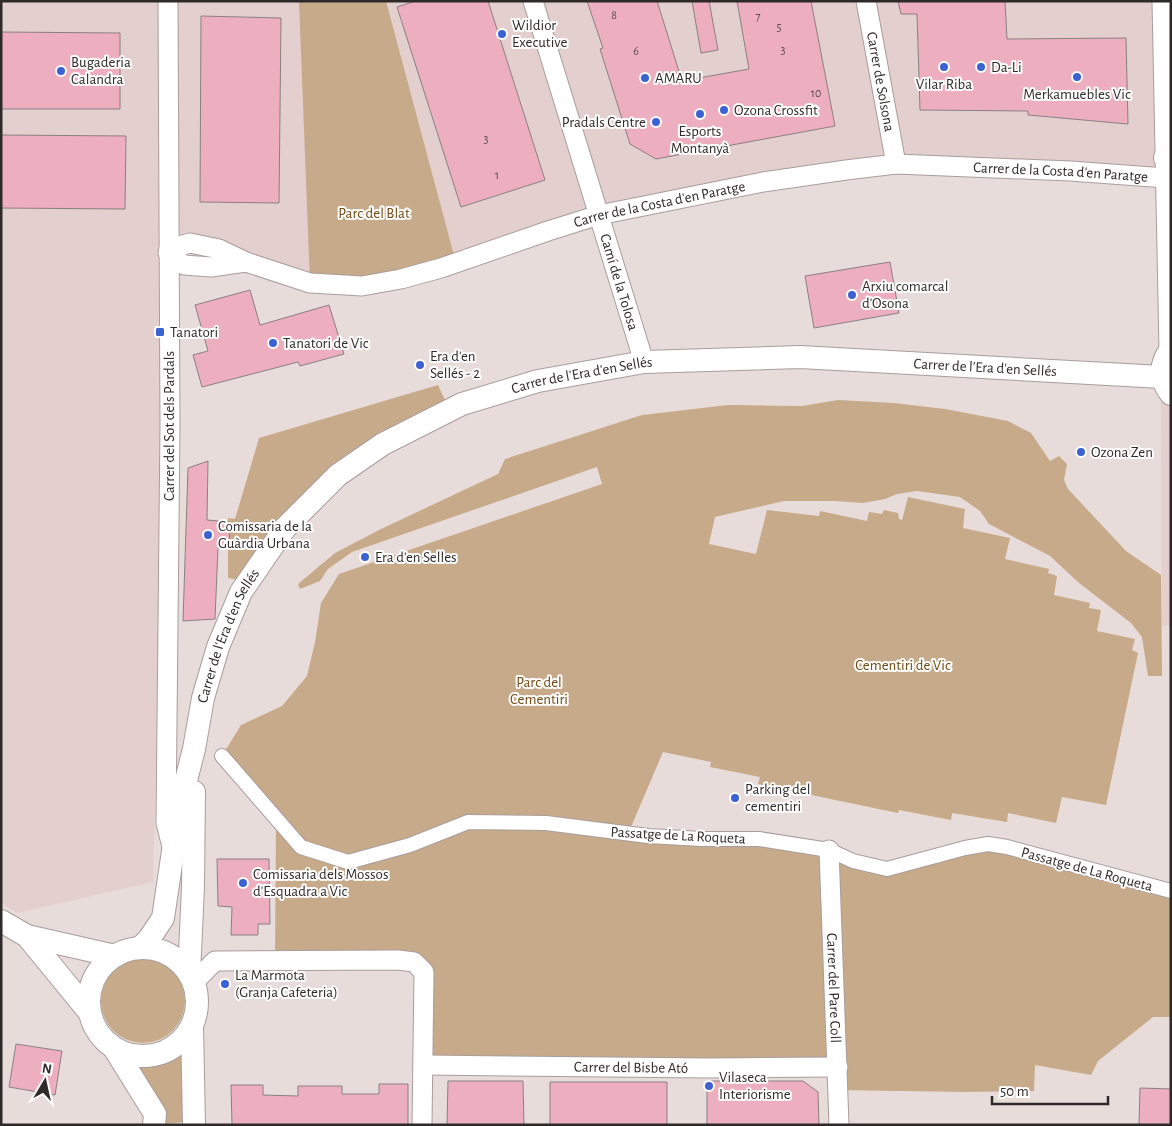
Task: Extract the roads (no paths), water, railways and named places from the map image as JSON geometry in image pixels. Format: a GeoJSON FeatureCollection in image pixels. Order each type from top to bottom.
{"type":"FeatureCollection","features":[{"type":"Feature","properties":{"kind":"street","name":"Carrer del Sot dels Pardals"},"geometry":{"type":"LineString","coordinates":[[168,1],[170,424],[166,823],[173,850]]}},
{"type":"Feature","properties":{"kind":"street","name":"Camí de la Tolosa"},"geometry":{"type":"LineString","coordinates":[[533,1],[644,362]]}},
{"type":"Feature","properties":{"kind":"street","name":"Carrer de Solsona"},"geometry":{"type":"LineString","coordinates":[[866,1],[896,164]]}},
{"type":"Feature","properties":{"kind":"street"},"geometry":{"type":"LineString","coordinates":[[1162,1],[1170,349],[1164,360],[1166,385]]}},
{"type":"Feature","properties":{"kind":"street","name":"Carrer de la Costa d'en Paratge"},"geometry":{"type":"LineString","coordinates":[[168,251],[190,243],[219,248],[246,262],[310,282],[362,286],[402,279],[441,268],[548,230],[599,215],[763,182],[896,164],[1070,171],[1167,162]]}},
{"type":"Feature","properties":{"kind":"street","name":"Carrer de l'Era d'en Sellés"},"geometry":{"type":"LineString","coordinates":[[140,948],[149,939],[163,918],[180,804],[194,749],[203,698],[218,647],[241,592],[285,528],[338,475],[383,444],[462,404],[538,381],[644,362],[800,357],[1166,385]]}},
{"type":"Feature","properties":{"kind":"street","name":"Carrer de l'Era d'en Sellés"},"geometry":{"type":"LineString","coordinates":[[191,978],[194,749]]}},
{"type":"Feature","properties":{"kind":"street","name":"Passatge de La Roqueta"},"geometry":{"type":"LineString","coordinates":[[222,756],[301,847],[348,862],[410,845],[468,822],[546,823],[648,836],[702,839],[759,839],[829,850],[853,862],[887,869],[965,848],[988,844],[1007,847],[1171,891]]}},
{"type":"Feature","properties":{"kind":"street","name":"Carrer del Pare Coll"},"geometry":{"type":"LineString","coordinates":[[829,850],[839,1125]]}},
{"type":"Feature","properties":{"kind":"street"},"geometry":{"type":"LineString","coordinates":[[1,921],[27,936],[116,956]]}},
{"type":"Feature","properties":{"kind":"street"},"geometry":{"type":"LineString","coordinates":[[27,936],[90,1013],[102,1038],[114,1048],[132,1055],[155,1055],[164,1052],[178,1043],[192,1025]]}},
{"type":"Feature","properties":{"kind":"street"},"geometry":{"type":"LineString","coordinates":[[90,1013],[89,1000],[94,978],[100,969],[116,956],[127,950],[153,949],[166,953],[179,961],[191,978],[197,1004],[192,1025],[194,1125]]}},
{"type":"Feature","properties":{"kind":"street"},"geometry":{"type":"LineString","coordinates":[[191,978],[215,961],[398,960],[414,962],[424,972],[422,1125]]}},
{"type":"Feature","properties":{"kind":"street"},"geometry":{"type":"LineString","coordinates":[[114,1048],[154,1114],[154,1125]]}},
{"type":"Feature","properties":{"kind":"street","name":"Carrer del Bisbe Ató"},"geometry":{"type":"LineString","coordinates":[[423,1065],[709,1068],[838,1067]]}},
{"type":"Feature","properties":{"kind":"place","name":"Wildior Executive"},"geometry":{"type":"Point","coordinates":[502,34]}},
{"type":"Feature","properties":{"kind":"place","name":"Vilar Riba"},"geometry":{"type":"Point","coordinates":[944,67]}},
{"type":"Feature","properties":{"kind":"place","name":"Da-Li"},"geometry":{"type":"Point","coordinates":[981,67]}},
{"type":"Feature","properties":{"kind":"place","name":"Bugaderia Calandra"},"geometry":{"type":"Point","coordinates":[61,71]}},
{"type":"Feature","properties":{"kind":"place","name":"Merkamuebles Vic"},"geometry":{"type":"Point","coordinates":[1077,77]}},
{"type":"Feature","properties":{"kind":"place","name":"AMARU"},"geometry":{"type":"Point","coordinates":[645,78]}},
{"type":"Feature","properties":{"kind":"place","name":"Ozona Crossfit"},"geometry":{"type":"Point","coordinates":[724,110]}},
{"type":"Feature","properties":{"kind":"place","name":"Esports Montanyà"},"geometry":{"type":"Point","coordinates":[700,114]}},
{"type":"Feature","properties":{"kind":"place","name":"Pradals Centre"},"geometry":{"type":"Point","coordinates":[656,122]}},
{"type":"Feature","properties":{"kind":"place","name":"Arxiu comarcal d'Osona"},"geometry":{"type":"Point","coordinates":[852,295]}},
{"type":"Feature","properties":{"kind":"place","name":"Tanatori"},"geometry":{"type":"Point","coordinates":[160,332]}},
{"type":"Feature","properties":{"kind":"place","name":"Tanatori de Vic"},"geometry":{"type":"Point","coordinates":[273,343]}},
{"type":"Feature","properties":{"kind":"place","name":"Era d'en Sellés - 2"},"geometry":{"type":"Point","coordinates":[420,365]}},
{"type":"Feature","properties":{"kind":"place","name":"Ozona Zen"},"geometry":{"type":"Point","coordinates":[1081,452]}},
{"type":"Feature","properties":{"kind":"place","name":"Comissaria de la Guàrdia Urbana"},"geometry":{"type":"Point","coordinates":[208,535]}},
{"type":"Feature","properties":{"kind":"place","name":"Era d'en Selles"},"geometry":{"type":"Point","coordinates":[365,557]}},
{"type":"Feature","properties":{"kind":"place","name":"Parking del cementiri"},"geometry":{"type":"Point","coordinates":[735,798]}},
{"type":"Feature","properties":{"kind":"place","name":"Comissaria dels Mossos d'Esquadra a Vic"},"geometry":{"type":"Point","coordinates":[243,883]}},
{"type":"Feature","properties":{"kind":"place","name":"La Marmota (Granja Cafeteria)"},"geometry":{"type":"Point","coordinates":[225,984]}},
{"type":"Feature","properties":{"kind":"place","name":"Vilaseca Interiorisme"},"geometry":{"type":"Point","coordinates":[709,1086]}},
{"type":"Feature","properties":{"kind":"park label","name":"Parc del Blat"},"geometry":{"type":"Point","coordinates":[374,213]}},
{"type":"Feature","properties":{"kind":"park label","name":"Cementiri de Vic"},"geometry":{"type":"Point","coordinates":[903,665]}},
{"type":"Feature","properties":{"kind":"park label","name":"Parc del Cementiri"},"geometry":{"type":"Point","coordinates":[539,690]}}]}
